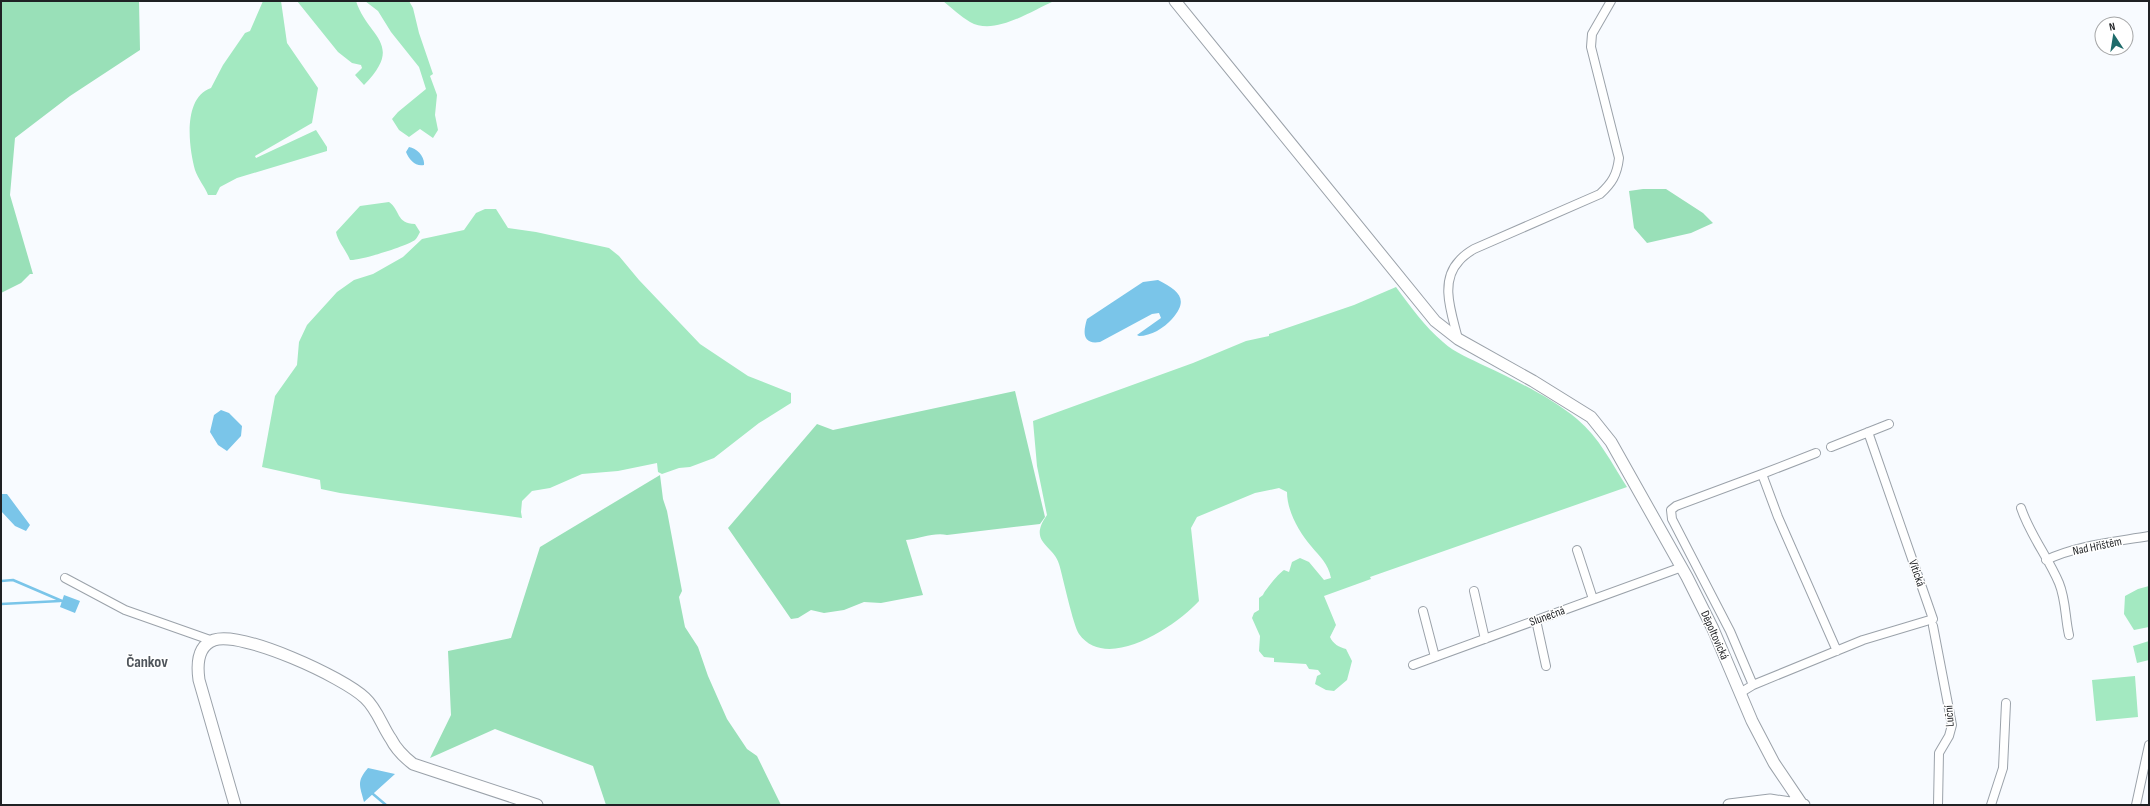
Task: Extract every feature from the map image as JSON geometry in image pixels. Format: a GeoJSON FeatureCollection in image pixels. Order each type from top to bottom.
{"type":"FeatureCollection","features":[{"type":"Feature","properties":{"kind":"street","name":"Děpoltovická"},"geometry":{"type":"LineString","coordinates":[[1175,1],[1435,321],[1458,339],[1533,381],[1591,417],[1611,442],[1682,567],[1713,629],[1752,721],[1774,763],[1803,804]]}},
{"type":"Feature","properties":{"kind":"street"},"geometry":{"type":"LineString","coordinates":[[1458,339],[1448,289],[1451,275],[1458,261],[1474,249],[1600,194],[1611,184],[1617,172],[1619,158],[1591,47],[1592,34],[1611,1]]}},
{"type":"Feature","properties":{"kind":"street"},"geometry":{"type":"LineString","coordinates":[[1831,447],[1889,424]]}},
{"type":"Feature","properties":{"kind":"street","name":"Vitická"},"geometry":{"type":"LineString","coordinates":[[1740,692],[1753,685],[1863,640],[1933,619],[1868,432]]}},
{"type":"Feature","properties":{"kind":"street"},"geometry":{"type":"LineString","coordinates":[[1753,685],[1730,631],[1672,518],[1671,510],[1676,506],[1816,453]]}},
{"type":"Feature","properties":{"kind":"street"},"geometry":{"type":"LineString","coordinates":[[1762,474],[1778,517],[1837,651]]}},
{"type":"Feature","properties":{"kind":"street"},"geometry":{"type":"LineString","coordinates":[[2020,508],[2032,536],[2064,596],[2069,635]]}},
{"type":"Feature","properties":{"kind":"street","name":"Nad Hřištěm"},"geometry":{"type":"LineString","coordinates":[[2046,560],[2059,554],[2088,546],[2149,536]]}},
{"type":"Feature","properties":{"kind":"street"},"geometry":{"type":"LineString","coordinates":[[1577,550],[1593,599]]}},
{"type":"Feature","properties":{"kind":"street","name":"Slunečná"},"geometry":{"type":"LineString","coordinates":[[1413,665],[1682,567]]}},
{"type":"Feature","properties":{"kind":"street"},"geometry":{"type":"LineString","coordinates":[[65,578],[125,610],[213,641]]}},
{"type":"Feature","properties":{"kind":"street"},"geometry":{"type":"LineString","coordinates":[[1474,591],[1485,639]]}},
{"type":"Feature","properties":{"kind":"street"},"geometry":{"type":"LineString","coordinates":[[1423,611],[1435,657]]}},
{"type":"Feature","properties":{"kind":"street"},"geometry":{"type":"LineString","coordinates":[[1536,620],[1546,666]]}},
{"type":"Feature","properties":{"kind":"street","name":"Luční"},"geometry":{"type":"LineString","coordinates":[[1933,626],[1952,725],[1949,736],[1939,753],[1938,805]]}},
{"type":"Feature","properties":{"kind":"street"},"geometry":{"type":"LineString","coordinates":[[235,805],[198,680],[197,666],[201,652],[213,641],[227,638],[246,641],[336,678],[354,688],[366,699],[402,755],[413,764],[537,805]]}},
{"type":"Feature","properties":{"kind":"street"},"geometry":{"type":"LineString","coordinates":[[1991,805],[2003,768],[2006,703]]}},
{"type":"Feature","properties":{"kind":"street"},"geometry":{"type":"LineString","coordinates":[[2136,805],[2149,745]]}},
{"type":"Feature","properties":{"kind":"street","name":"Děpoltovická"},"geometry":{"type":"LineString","coordinates":[[1729,805],[1770,800],[1803,804]]}},
{"type":"Feature","properties":{"kind":"green space"},"geometry":{"type":"Polygon","coordinates":[[[1,1],[139,1],[140,50],[70,96],[15,138],[10,195],[33,274],[30,274],[21,283],[1,293],[1,1]]]}},
{"type":"Feature","properties":{"kind":"green space"},"geometry":{"type":"Polygon","coordinates":[[[263,1],[281,1],[287,43],[318,88],[312,123],[255,156],[256,158],[316,130],[327,147],[327,151],[237,178],[220,187],[216,195],[208,195],[196,173],[191,149],[190,124],[195,102],[202,93],[211,88],[223,65],[245,33],[250,31],[263,1]]]}},
{"type":"Feature","properties":{"kind":"green space"},"geometry":{"type":"Polygon","coordinates":[[[297,1],[356,1],[361,14],[380,41],[383,50],[382,59],[376,71],[364,85],[355,75],[362,68],[361,65],[352,63],[338,52],[297,1]]]}},
{"type":"Feature","properties":{"kind":"green space"},"geometry":{"type":"Polygon","coordinates":[[[365,1],[409,1],[413,8],[419,33],[433,74],[430,76],[437,95],[435,115],[438,130],[433,138],[420,129],[409,137],[399,130],[392,119],[398,112],[426,89],[419,67],[391,32],[378,11],[365,1]]]}},
{"type":"Feature","properties":{"kind":"green space"},"geometry":{"type":"Polygon","coordinates":[[[943,1],[1054,1],[1024,16],[1002,24],[980,26],[959,15],[943,1]]]}},
{"type":"Feature","properties":{"kind":"green space"},"geometry":{"type":"Polygon","coordinates":[[[1643,189],[1666,189],[1703,213],[1713,223],[1691,233],[1647,243],[1634,228],[1629,191],[1643,189]]]}},
{"type":"Feature","properties":{"kind":"green space"},"geometry":{"type":"Polygon","coordinates":[[[389,202],[404,222],[415,224],[420,232],[415,240],[372,256],[350,260],[338,239],[336,232],[360,206],[389,202]]]}},
{"type":"Feature","properties":{"kind":"green space"},"geometry":{"type":"Polygon","coordinates":[[[485,209],[496,209],[508,228],[536,232],[609,248],[619,256],[639,280],[700,344],[748,376],[791,393],[791,403],[759,423],[714,458],[690,467],[679,468],[662,474],[658,472],[657,463],[618,471],[582,474],[550,488],[532,491],[522,501],[522,518],[340,493],[321,489],[320,480],[262,467],[275,396],[297,365],[299,342],[307,325],[337,292],[354,280],[373,274],[403,257],[422,239],[464,230],[476,213],[485,209]]]}},
{"type":"Feature","properties":{"kind":"green space"},"geometry":{"type":"Polygon","coordinates":[[[1396,287],[1424,323],[1448,346],[1463,356],[1533,390],[1577,419],[1599,442],[1627,487],[1370,577],[1371,579],[1324,596],[1336,625],[1330,637],[1336,645],[1346,649],[1352,661],[1347,680],[1334,691],[1326,690],[1315,684],[1317,676],[1321,674],[1318,670],[1309,669],[1306,664],[1274,662],[1274,658],[1264,657],[1259,651],[1260,636],[1252,618],[1254,613],[1259,610],[1259,598],[1279,574],[1284,570],[1289,572],[1292,562],[1300,558],[1309,562],[1324,580],[1331,578],[1326,564],[1294,521],[1289,506],[1287,492],[1279,488],[1255,493],[1197,517],[1191,528],[1199,601],[1188,611],[1158,633],[1141,642],[1123,647],[1106,649],[1091,645],[1079,634],[1071,611],[1059,564],[1041,538],[1040,532],[1042,524],[1047,515],[1037,466],[1033,421],[1193,363],[1246,341],[1269,336],[1269,334],[1354,305],[1396,287]]]}},
{"type":"Feature","properties":{"kind":"green space"},"geometry":{"type":"Polygon","coordinates":[[[1015,391],[1045,517],[1040,524],[947,535],[937,534],[906,540],[923,595],[881,603],[864,602],[844,610],[824,613],[811,610],[798,618],[791,619],[728,528],[817,424],[833,430],[1015,391]]]}},
{"type":"Feature","properties":{"kind":"green space"},"geometry":{"type":"Polygon","coordinates":[[[660,475],[663,499],[667,511],[682,591],[679,597],[685,627],[698,647],[708,676],[727,719],[747,749],[757,756],[781,805],[606,805],[593,766],[495,729],[430,758],[451,715],[448,651],[511,638],[540,547],[660,475]]]}},
{"type":"Feature","properties":{"kind":"green space"},"geometry":{"type":"Polygon","coordinates":[[[2149,586],[2149,627],[2134,630],[2124,614],[2125,596],[2138,589],[2149,586]]]}},
{"type":"Feature","properties":{"kind":"green space"},"geometry":{"type":"Polygon","coordinates":[[[2149,641],[2149,660],[2137,663],[2133,646],[2149,641]]]}},
{"type":"Feature","properties":{"kind":"green space"},"geometry":{"type":"Polygon","coordinates":[[[2135,676],[2138,717],[2096,721],[2092,680],[2135,676]]]}},
{"type":"Feature","properties":{"kind":"water"},"geometry":{"type":"Polygon","coordinates":[[[409,147],[420,153],[424,165],[418,165],[409,158],[406,152],[409,147]]]}},
{"type":"Feature","properties":{"kind":"water"},"geometry":{"type":"Polygon","coordinates":[[[1158,280],[1176,291],[1181,301],[1177,312],[1165,325],[1148,335],[1137,335],[1161,318],[1159,313],[1152,314],[1100,342],[1090,342],[1087,339],[1085,336],[1085,328],[1087,319],[1143,282],[1158,280]]]}},
{"type":"Feature","properties":{"kind":"water"},"geometry":{"type":"Polygon","coordinates":[[[221,410],[229,413],[242,426],[241,436],[227,451],[218,445],[210,432],[214,415],[221,410]]]}},
{"type":"Feature","properties":{"kind":"water"},"geometry":{"type":"Polygon","coordinates":[[[1,494],[7,494],[30,525],[26,531],[15,526],[1,511],[1,494]]]}},
{"type":"Feature","properties":{"kind":"water"},"geometry":{"type":"Polygon","coordinates":[[[64,595],[80,601],[75,613],[60,607],[64,595]]]}},
{"type":"Feature","properties":{"kind":"water"},"geometry":{"type":"Polygon","coordinates":[[[368,768],[395,774],[364,802],[360,788],[360,781],[368,768]]]}},
{"type":"Feature","properties":{"kind":"waterway"},"geometry":{"type":"LineString","coordinates":[[1,581],[13,580],[62,601]]}},
{"type":"Feature","properties":{"kind":"waterway"},"geometry":{"type":"LineString","coordinates":[[1,604],[60,601]]}},
{"type":"Feature","properties":{"kind":"waterway"},"geometry":{"type":"LineString","coordinates":[[373,794],[386,805]]}},
{"type":"Feature","properties":{"kind":"district","name":"Čankov"},"geometry":{"type":"Point","coordinates":[147,661]}}]}
